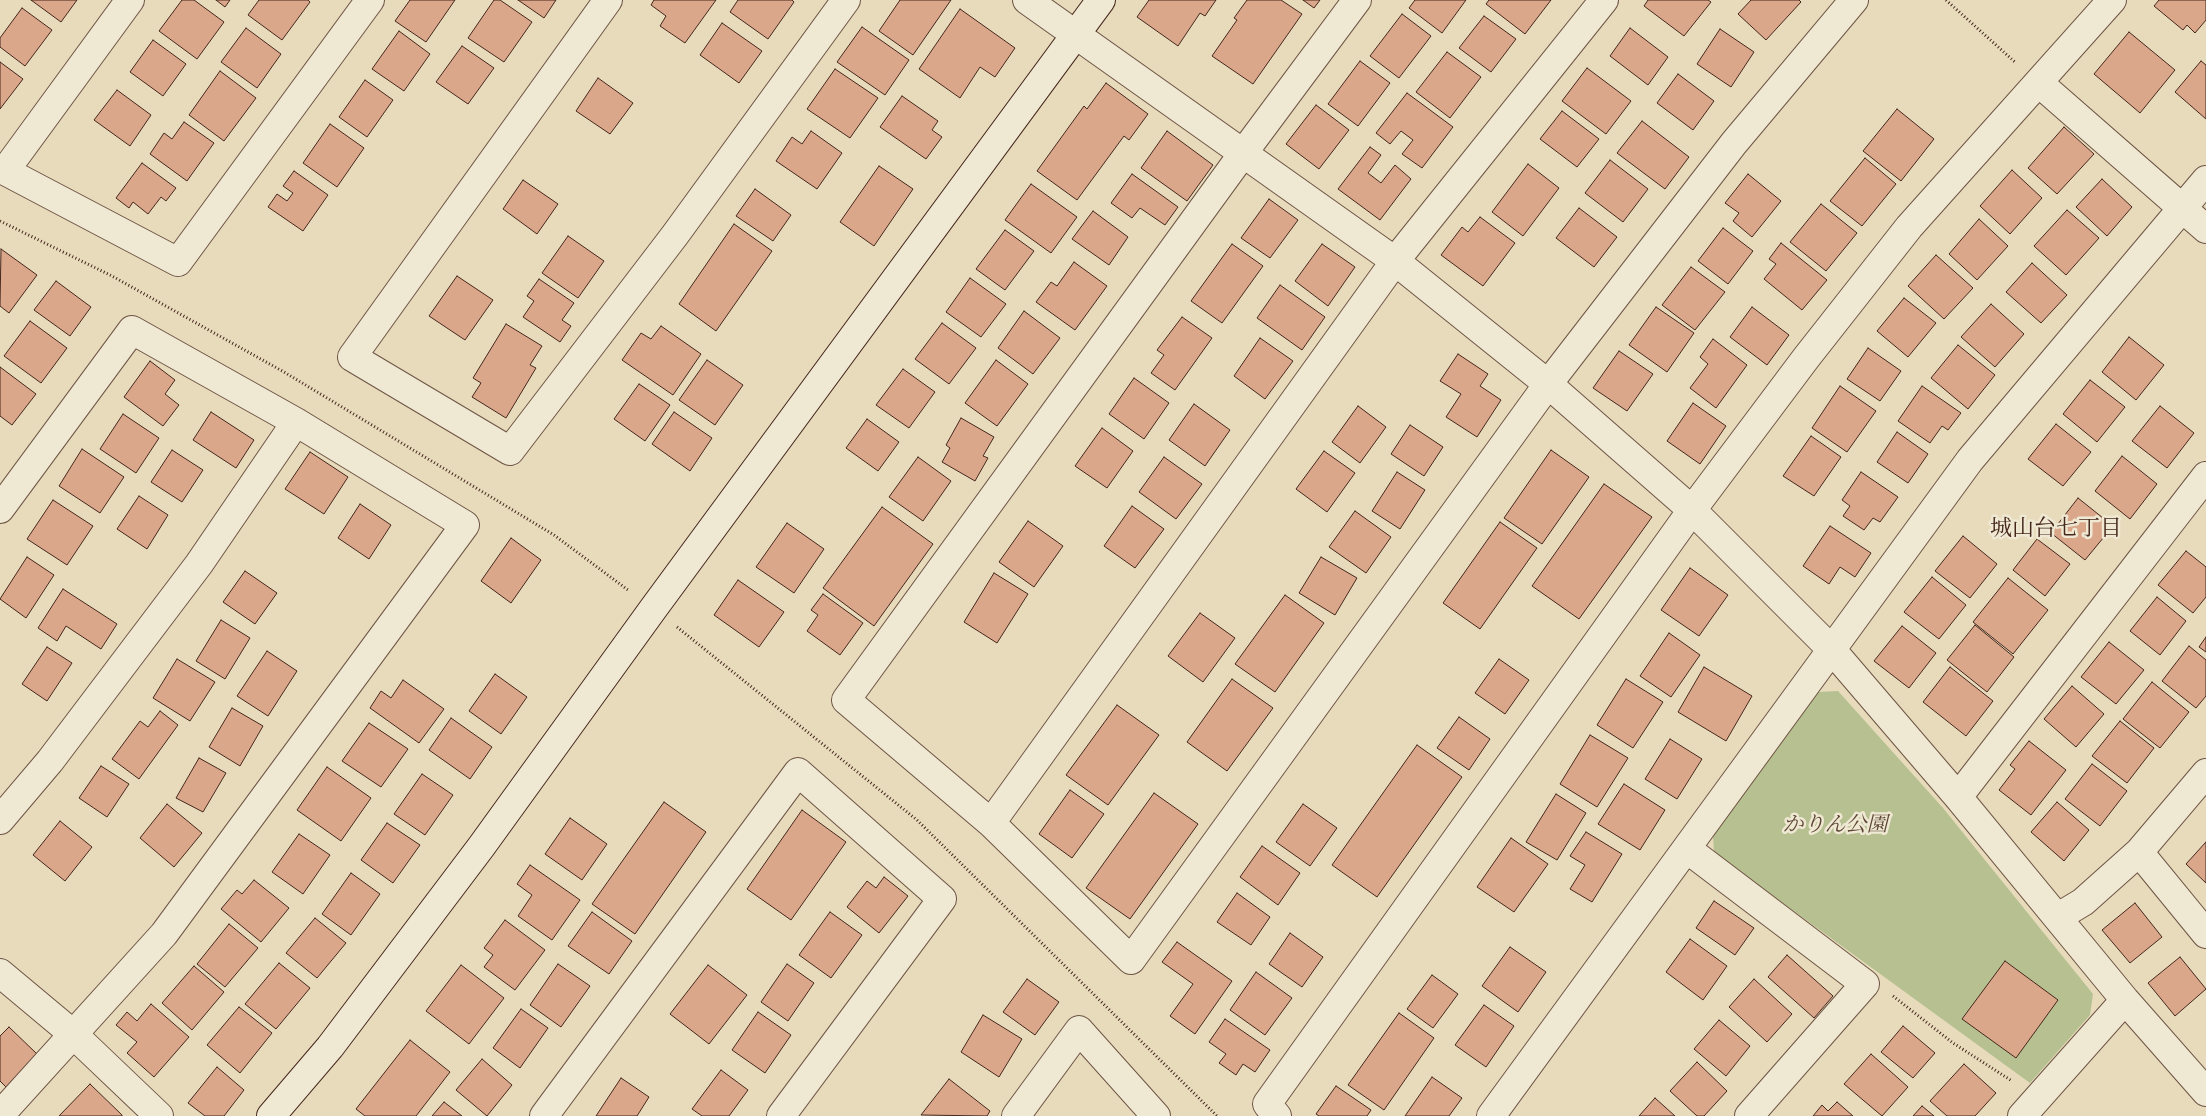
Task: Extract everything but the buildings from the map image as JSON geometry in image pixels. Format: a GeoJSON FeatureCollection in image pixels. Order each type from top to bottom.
{"type":"FeatureCollection","features":[{"type":"Feature","properties":{"kind":"street"},"geometry":{"type":"LineString","coordinates":[[130,0],[5,171],[178,262],[370,0]]}},
{"type":"Feature","properties":{"kind":"street"},"geometry":{"type":"LineString","coordinates":[[608,0],[352,356],[510,450],[675,235],[846,0]]}},
{"type":"Feature","properties":{"kind":"street"},"geometry":{"type":"LineString","coordinates":[[1027,0],[1244,152],[1395,261],[1548,384],[1692,510],[1832,650],[1958,797],[2125,1000],[2206,1092]]}},
{"type":"Feature","properties":{"kind":"street"},"geometry":{"type":"LineString","coordinates":[[271,1116],[330,1047],[481,846],[1101,0]]}},
{"type":"Feature","properties":{"kind":"street"},"geometry":{"type":"LineString","coordinates":[[1357,0],[1244,152],[846,700],[991,823],[1131,960],[1548,384],[1734,143],[1846,3]]}},
{"type":"Feature","properties":{"kind":"street"},"geometry":{"type":"LineString","coordinates":[[991,823],[1395,261],[1604,0]]}},
{"type":"Feature","properties":{"kind":"street"},"geometry":{"type":"LineString","coordinates":[[1277,1116],[1267,1104],[1692,510],[1806,358],[1909,227],[2112,0]]}},
{"type":"Feature","properties":{"kind":"street"},"geometry":{"type":"LineString","coordinates":[[2039,83],[2182,206],[2206,229]]}},
{"type":"Feature","properties":{"kind":"street"},"geometry":{"type":"LineString","coordinates":[[1491,1116],[1970,460],[2182,206],[2206,180]]}},
{"type":"Feature","properties":{"kind":"street"},"geometry":{"type":"LineString","coordinates":[[0,509],[132,330],[296,422],[465,524],[164,934],[0,1115]]}},
{"type":"Feature","properties":{"kind":"street"},"geometry":{"type":"LineString","coordinates":[[0,820],[50,761],[199,564],[296,422]]}},
{"type":"Feature","properties":{"kind":"street"},"geometry":{"type":"LineString","coordinates":[[1958,797],[2206,476]]}},
{"type":"Feature","properties":{"kind":"street"},"geometry":{"type":"LineString","coordinates":[[544,1116],[798,772],[942,899],[780,1116]]}},
{"type":"Feature","properties":{"kind":"street"},"geometry":{"type":"LineString","coordinates":[[2058,918],[2083,902],[2139,852],[2206,773]]}},
{"type":"Feature","properties":{"kind":"street"},"geometry":{"type":"LineString","coordinates":[[1686,849],[1865,984],[1749,1116]]}},
{"type":"Feature","properties":{"kind":"street"},"geometry":{"type":"LineString","coordinates":[[2139,852],[2206,934]]}},
{"type":"Feature","properties":{"kind":"street"},"geometry":{"type":"LineString","coordinates":[[0,973],[73,1034],[159,1116]]}},
{"type":"Feature","properties":{"kind":"street"},"geometry":{"type":"LineString","coordinates":[[2030,1107],[2125,1000]]}},
{"type":"Feature","properties":{"kind":"street"},"geometry":{"type":"LineString","coordinates":[[1016,1116],[1079,1030],[1156,1116]]}},
{"type":"Feature","properties":{"kind":"path"},"geometry":{"type":"LineString","coordinates":[[1946,0],[2039,83]]}},
{"type":"Feature","properties":{"kind":"path"},"geometry":{"type":"LineString","coordinates":[[0,221],[112,276],[292,378],[554,536],[653,609]]}},
{"type":"Feature","properties":{"kind":"path"},"geometry":{"type":"LineString","coordinates":[[1865,984],[1884,989],[2030,1107]]}},
{"type":"Feature","properties":{"kind":"green space","name":"かりん公園"},"geometry":{"type":"Polygon","coordinates":[[[1838,691],[1943,808],[2093,994],[2090,1015],[2030,1083],[1714,853],[1713,836],[1818,692],[1838,691]]]}},
{"type":"Feature","properties":{"kind":"district","name":"城山台七丁目"},"geometry":{"type":"Point","coordinates":[2056,531]}}]}
